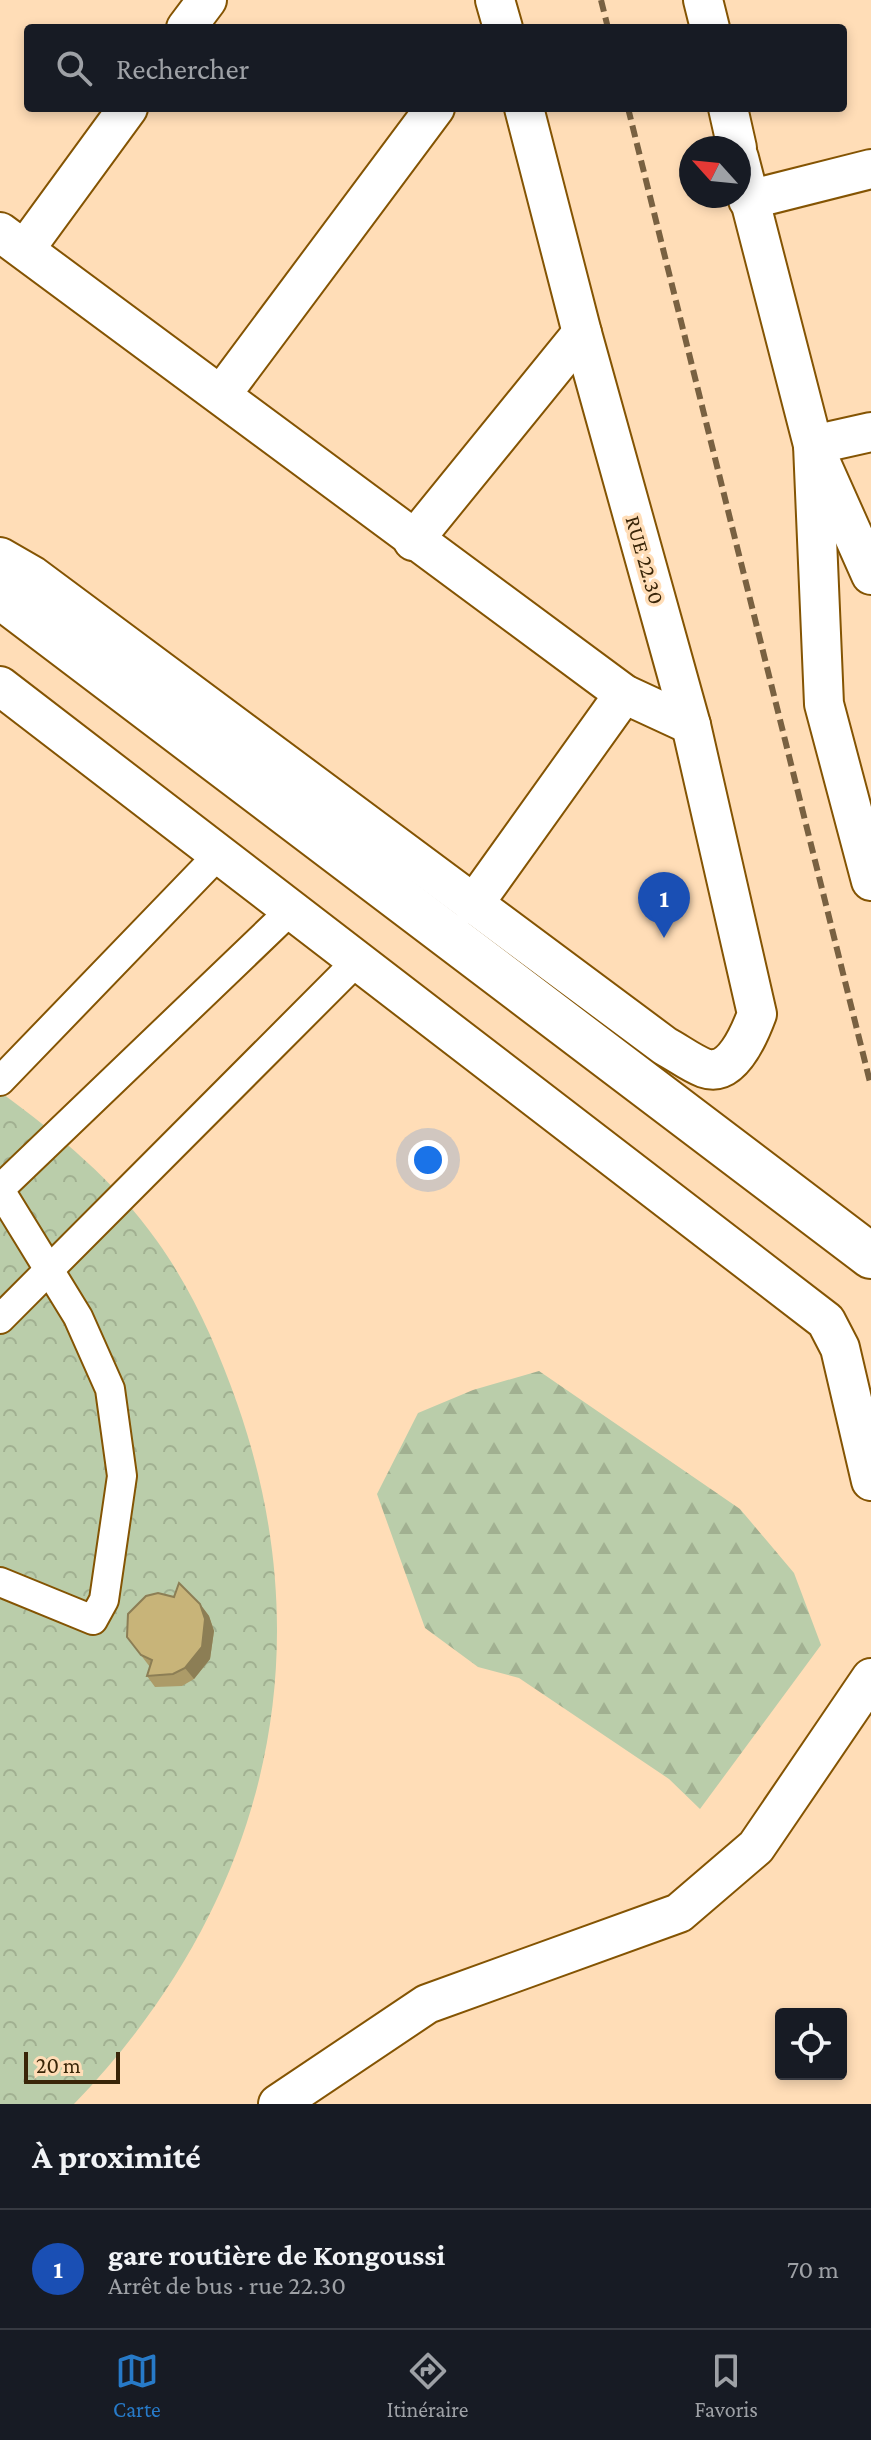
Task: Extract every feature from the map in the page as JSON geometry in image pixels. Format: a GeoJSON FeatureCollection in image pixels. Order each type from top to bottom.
{"type":"FeatureCollection","features":[{"type":"Feature","properties":{"kind":"main road"},"geometry":{"type":"LineString","coordinates":[[0,596],[812,1229],[871,1288]]}},
{"type":"Feature","properties":{"kind":"main road"},"geometry":{"type":"LineString","coordinates":[[0,630],[812,1229],[871,1256]]}},
{"type":"Feature","properties":{"kind":"street"},"geometry":{"type":"LineString","coordinates":[[189,24],[207,0]]}},
{"type":"Feature","properties":{"kind":"street"},"geometry":{"type":"LineString","coordinates":[[703,0],[709,24]]}},
{"type":"Feature","properties":{"kind":"street"},"geometry":{"type":"LineString","coordinates":[[125,112],[12,241],[413,541],[624,694],[691,725]]}},
{"type":"Feature","properties":{"kind":"street"},"geometry":{"type":"LineString","coordinates":[[221,395],[432,112]]}},
{"type":"Feature","properties":{"kind":"street","name":"RUE 22.30"},"geometry":{"type":"LineString","coordinates":[[473,905],[665,1046],[707,1069],[720,1068],[749,1037],[757,1014],[691,725],[582,333],[525,112]]}},
{"type":"Feature","properties":{"kind":"street"},"geometry":{"type":"LineString","coordinates":[[729,112],[734,136]]}},
{"type":"Feature","properties":{"kind":"street"},"geometry":{"type":"LineString","coordinates":[[751,199],[871,169]]}},
{"type":"Feature","properties":{"kind":"street"},"geometry":{"type":"LineString","coordinates":[[750,208],[813,445],[871,575]]}},
{"type":"Feature","properties":{"kind":"street"},"geometry":{"type":"LineString","coordinates":[[413,541],[582,333]]}},
{"type":"Feature","properties":{"kind":"street"},"geometry":{"type":"LineString","coordinates":[[813,445],[871,432]]}},
{"type":"Feature","properties":{"kind":"street"},"geometry":{"type":"LineString","coordinates":[[813,445],[824,704],[871,881]]}},
{"type":"Feature","properties":{"kind":"street"},"geometry":{"type":"LineString","coordinates":[[0,557],[33,576],[473,905],[624,694]]}},
{"type":"Feature","properties":{"kind":"street"},"geometry":{"type":"LineString","coordinates":[[0,686],[826,1321],[840,1348],[871,1481]]}},
{"type":"Feature","properties":{"kind":"street"},"geometry":{"type":"LineString","coordinates":[[0,1081],[219,854]]}},
{"type":"Feature","properties":{"kind":"street"},"geometry":{"type":"LineString","coordinates":[[0,1582],[93,1620],[104,1600],[122,1476],[110,1389],[78,1317],[0,1190],[291,910]]}},
{"type":"Feature","properties":{"kind":"street"},"geometry":{"type":"LineString","coordinates":[[0,1319],[356,962]]}},
{"type":"Feature","properties":{"kind":"street"},"geometry":{"type":"LineString","coordinates":[[278,2104],[427,2004],[679,1913],[756,1847],[871,1678]]}},
{"type":"Feature","properties":{"kind":"green space"},"geometry":{"type":"Polygon","coordinates":[[[0,1092],[65,1142],[123,1198],[170,1260],[192,1299],[237,1403],[264,1499],[276,1593],[275,1686],[260,1777],[232,1864],[191,1949],[139,2029],[74,2104],[0,2104],[0,1092]]]}},
{"type":"Feature","properties":{"kind":"green space"},"geometry":{"type":"Polygon","coordinates":[[[539,1371],[740,1509],[794,1573],[821,1645],[700,1809],[669,1779],[519,1678],[478,1667],[425,1628],[377,1494],[418,1413],[473,1390],[539,1371]]]}},
{"type":"Feature","properties":{"kind":"building"},"geometry":{"type":"Polygon","coordinates":[[[179,1583],[200,1604],[205,1619],[202,1647],[185,1668],[173,1674],[147,1676],[152,1660],[141,1655],[127,1637],[128,1614],[146,1596],[158,1593],[174,1597],[179,1583]]]}},
{"type":"Feature","properties":{"kind":"railway"},"geometry":{"type":"LineString","coordinates":[[601,0],[607,24]]}},
{"type":"Feature","properties":{"kind":"railway"},"geometry":{"type":"LineString","coordinates":[[629,112],[871,1086]]}},
{"type":"Feature","properties":{"kind":"place","name":"gare routière de Kongoussi"},"geometry":{"type":"Point","coordinates":[664,938]}}]}
